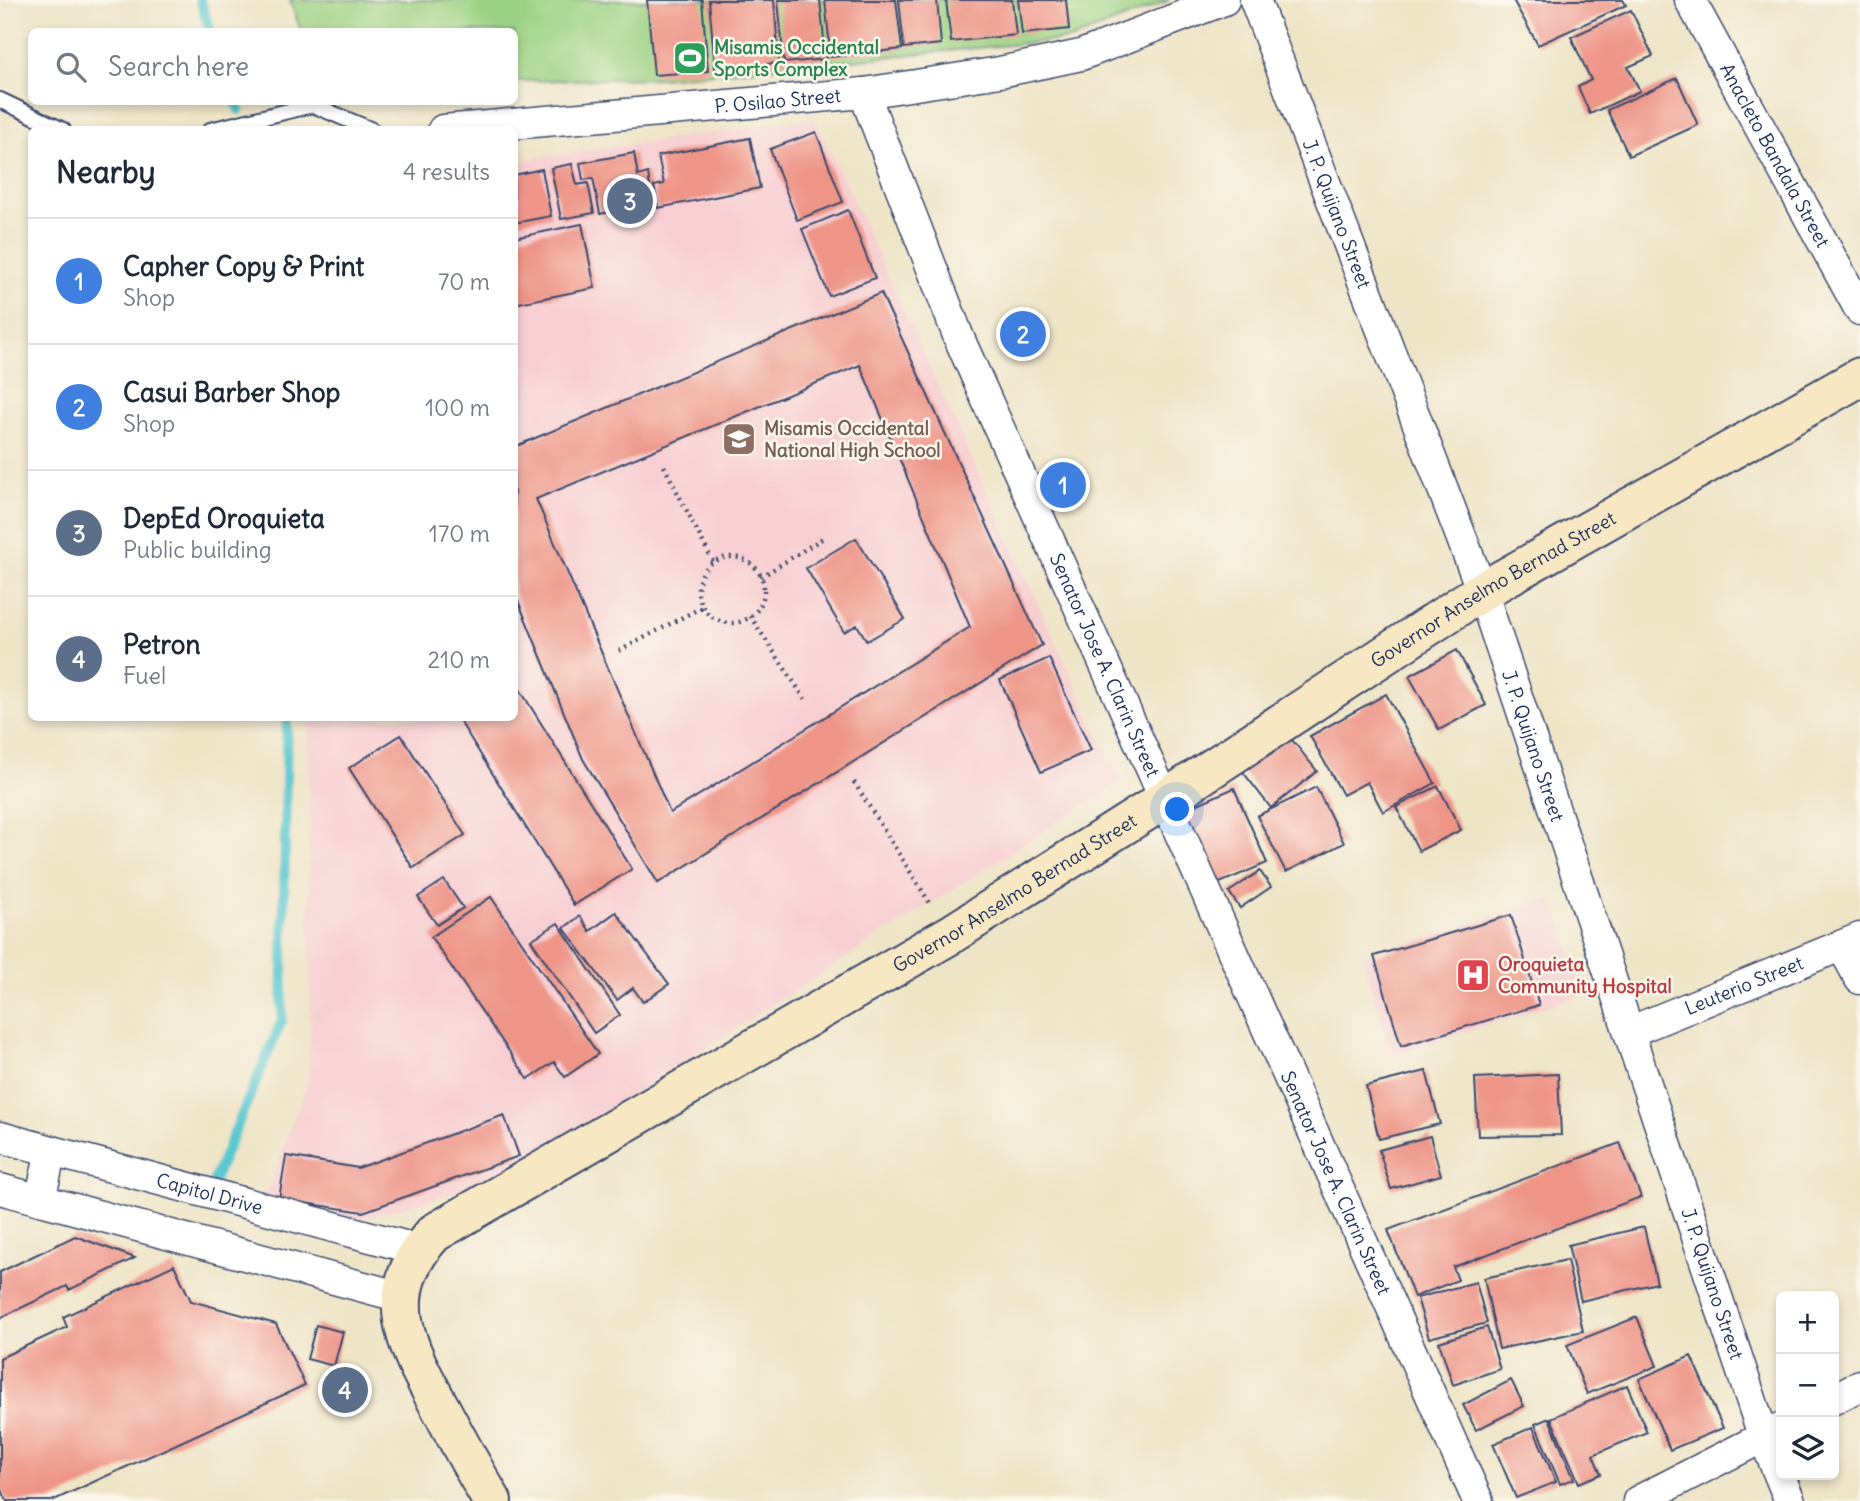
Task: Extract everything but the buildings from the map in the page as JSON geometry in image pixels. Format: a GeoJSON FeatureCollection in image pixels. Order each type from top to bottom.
{"type":"FeatureCollection","features":[{"type":"Feature","properties":{"kind":"main road","name":"Governor Anselmo Bernad Street"},"geometry":{"type":"LineString","coordinates":[[419,1250],[434,1233],[453,1220],[950,935],[1167,798],[1482,591],[1860,377]]}},
{"type":"Feature","properties":{"kind":"main road"},"geometry":{"type":"LineString","coordinates":[[419,1250],[407,1274],[401,1297],[401,1319],[411,1352],[492,1501]]}},
{"type":"Feature","properties":{"kind":"street","name":"P. Osilao Street"},"geometry":{"type":"LineString","coordinates":[[489,126],[864,93],[1000,72],[1081,55],[1224,0]]}},
{"type":"Feature","properties":{"kind":"street","name":"J. P. Quijano Street"},"geometry":{"type":"LineString","coordinates":[[1255,0],[1482,591],[1629,1032],[1773,1433],[1790,1501]]}},
{"type":"Feature","properties":{"kind":"street","name":"Anacleto Bandala Street"},"geometry":{"type":"LineString","coordinates":[[1690,0],[1860,310]]}},
{"type":"Feature","properties":{"kind":"street","name":"Senator Jose A. Clarin Street"},"geometry":{"type":"LineString","coordinates":[[864,93],[959,338],[1167,798],[1478,1501]]}},
{"type":"Feature","properties":{"kind":"street","name":"Leuterio Street"},"geometry":{"type":"LineString","coordinates":[[1629,1032],[1851,942]]}},
{"type":"Feature","properties":{"kind":"street"},"geometry":{"type":"LineString","coordinates":[[1851,942],[1860,979]]}},
{"type":"Feature","properties":{"kind":"street","name":"Capitol Drive"},"geometry":{"type":"LineString","coordinates":[[0,1137],[419,1250]]}},
{"type":"Feature","properties":{"kind":"street"},"geometry":{"type":"LineString","coordinates":[[40,1200],[51,1151]]}},
{"type":"Feature","properties":{"kind":"street"},"geometry":{"type":"LineString","coordinates":[[0,1189],[401,1297]]}},
{"type":"Feature","properties":{"kind":"street"},"geometry":{"type":"LineString","coordinates":[[1839,1396],[1860,1385]]}},
{"type":"Feature","properties":{"kind":"street"},"geometry":{"type":"LineString","coordinates":[[1638,1501],[1773,1433]]}},
{"type":"Feature","properties":{"kind":"lane"},"geometry":{"type":"LineString","coordinates":[[0,100],[55,126]]}},
{"type":"Feature","properties":{"kind":"lane"},"geometry":{"type":"LineString","coordinates":[[226,126],[313,105],[363,126]]}},
{"type":"Feature","properties":{"kind":"path"},"geometry":{"type":"LineString","coordinates":[[664,466],[713,562]]}},
{"type":"Feature","properties":{"kind":"path"},"geometry":{"type":"LineString","coordinates":[[761,577],[824,538]]}},
{"type":"Feature","properties":{"kind":"path"},"geometry":{"type":"LineString","coordinates":[[723,558],[744,559],[753,565],[761,577],[764,594],[761,604],[750,617],[736,622],[724,622],[715,618],[704,606],[698,590],[700,579],[713,562],[723,558]]}},
{"type":"Feature","properties":{"kind":"path"},"geometry":{"type":"LineString","coordinates":[[619,651],[704,606]]}},
{"type":"Feature","properties":{"kind":"path"},"geometry":{"type":"LineString","coordinates":[[750,617],[805,699]]}},
{"type":"Feature","properties":{"kind":"path"},"geometry":{"type":"LineString","coordinates":[[854,782],[950,935]]}},
{"type":"Feature","properties":{"kind":"shaded area","name":"Misamis Occidental National High School"},"geometry":{"type":"Polygon","coordinates":[[[815,118],[1120,782],[501,1179],[359,1220],[263,1203],[307,1083],[310,1023],[308,721],[518,721],[518,161],[815,118]]]}},
{"type":"Feature","properties":{"kind":"shaded area","name":"Oroquieta Community Hospital"},"geometry":{"type":"Polygon","coordinates":[[[1552,899],[1585,994],[1392,1055],[1362,956],[1552,899]]]}},
{"type":"Feature","properties":{"kind":"green space","name":"Misamis Occidental Sports Complex"},"geometry":{"type":"Polygon","coordinates":[[[290,0],[1170,0],[1072,39],[661,78],[518,81],[518,28],[300,28],[290,0]]]}},
{"type":"Feature","properties":{"kind":"waterway"},"geometry":{"type":"LineString","coordinates":[[200,0],[210,28]]}},
{"type":"Feature","properties":{"kind":"waterway"},"geometry":{"type":"LineString","coordinates":[[237,105],[239,110]]}},
{"type":"Feature","properties":{"kind":"waterway"},"geometry":{"type":"LineString","coordinates":[[214,1180],[282,1020],[287,721]]}},
{"type":"Feature","properties":{"kind":"place","name":"Misamis Occidental Sports Complex"},"geometry":{"type":"Point","coordinates":[690,58]}},
{"type":"Feature","properties":{"kind":"place","name":"DepEd Oroquieta"},"geometry":{"type":"Point","coordinates":[630,201]}},
{"type":"Feature","properties":{"kind":"place","name":"Casui Barber Shop"},"geometry":{"type":"Point","coordinates":[1023,334]}},
{"type":"Feature","properties":{"kind":"place","name":"Misamis Occidental National High School"},"geometry":{"type":"Point","coordinates":[739,439]}},
{"type":"Feature","properties":{"kind":"place","name":"Capher Copy & Print"},"geometry":{"type":"Point","coordinates":[1063,485]}},
{"type":"Feature","properties":{"kind":"place","name":"Oroquieta Community Hospital"},"geometry":{"type":"Point","coordinates":[1473,975]}},
{"type":"Feature","properties":{"kind":"place","name":"Petron"},"geometry":{"type":"Point","coordinates":[345,1390]}}]}
